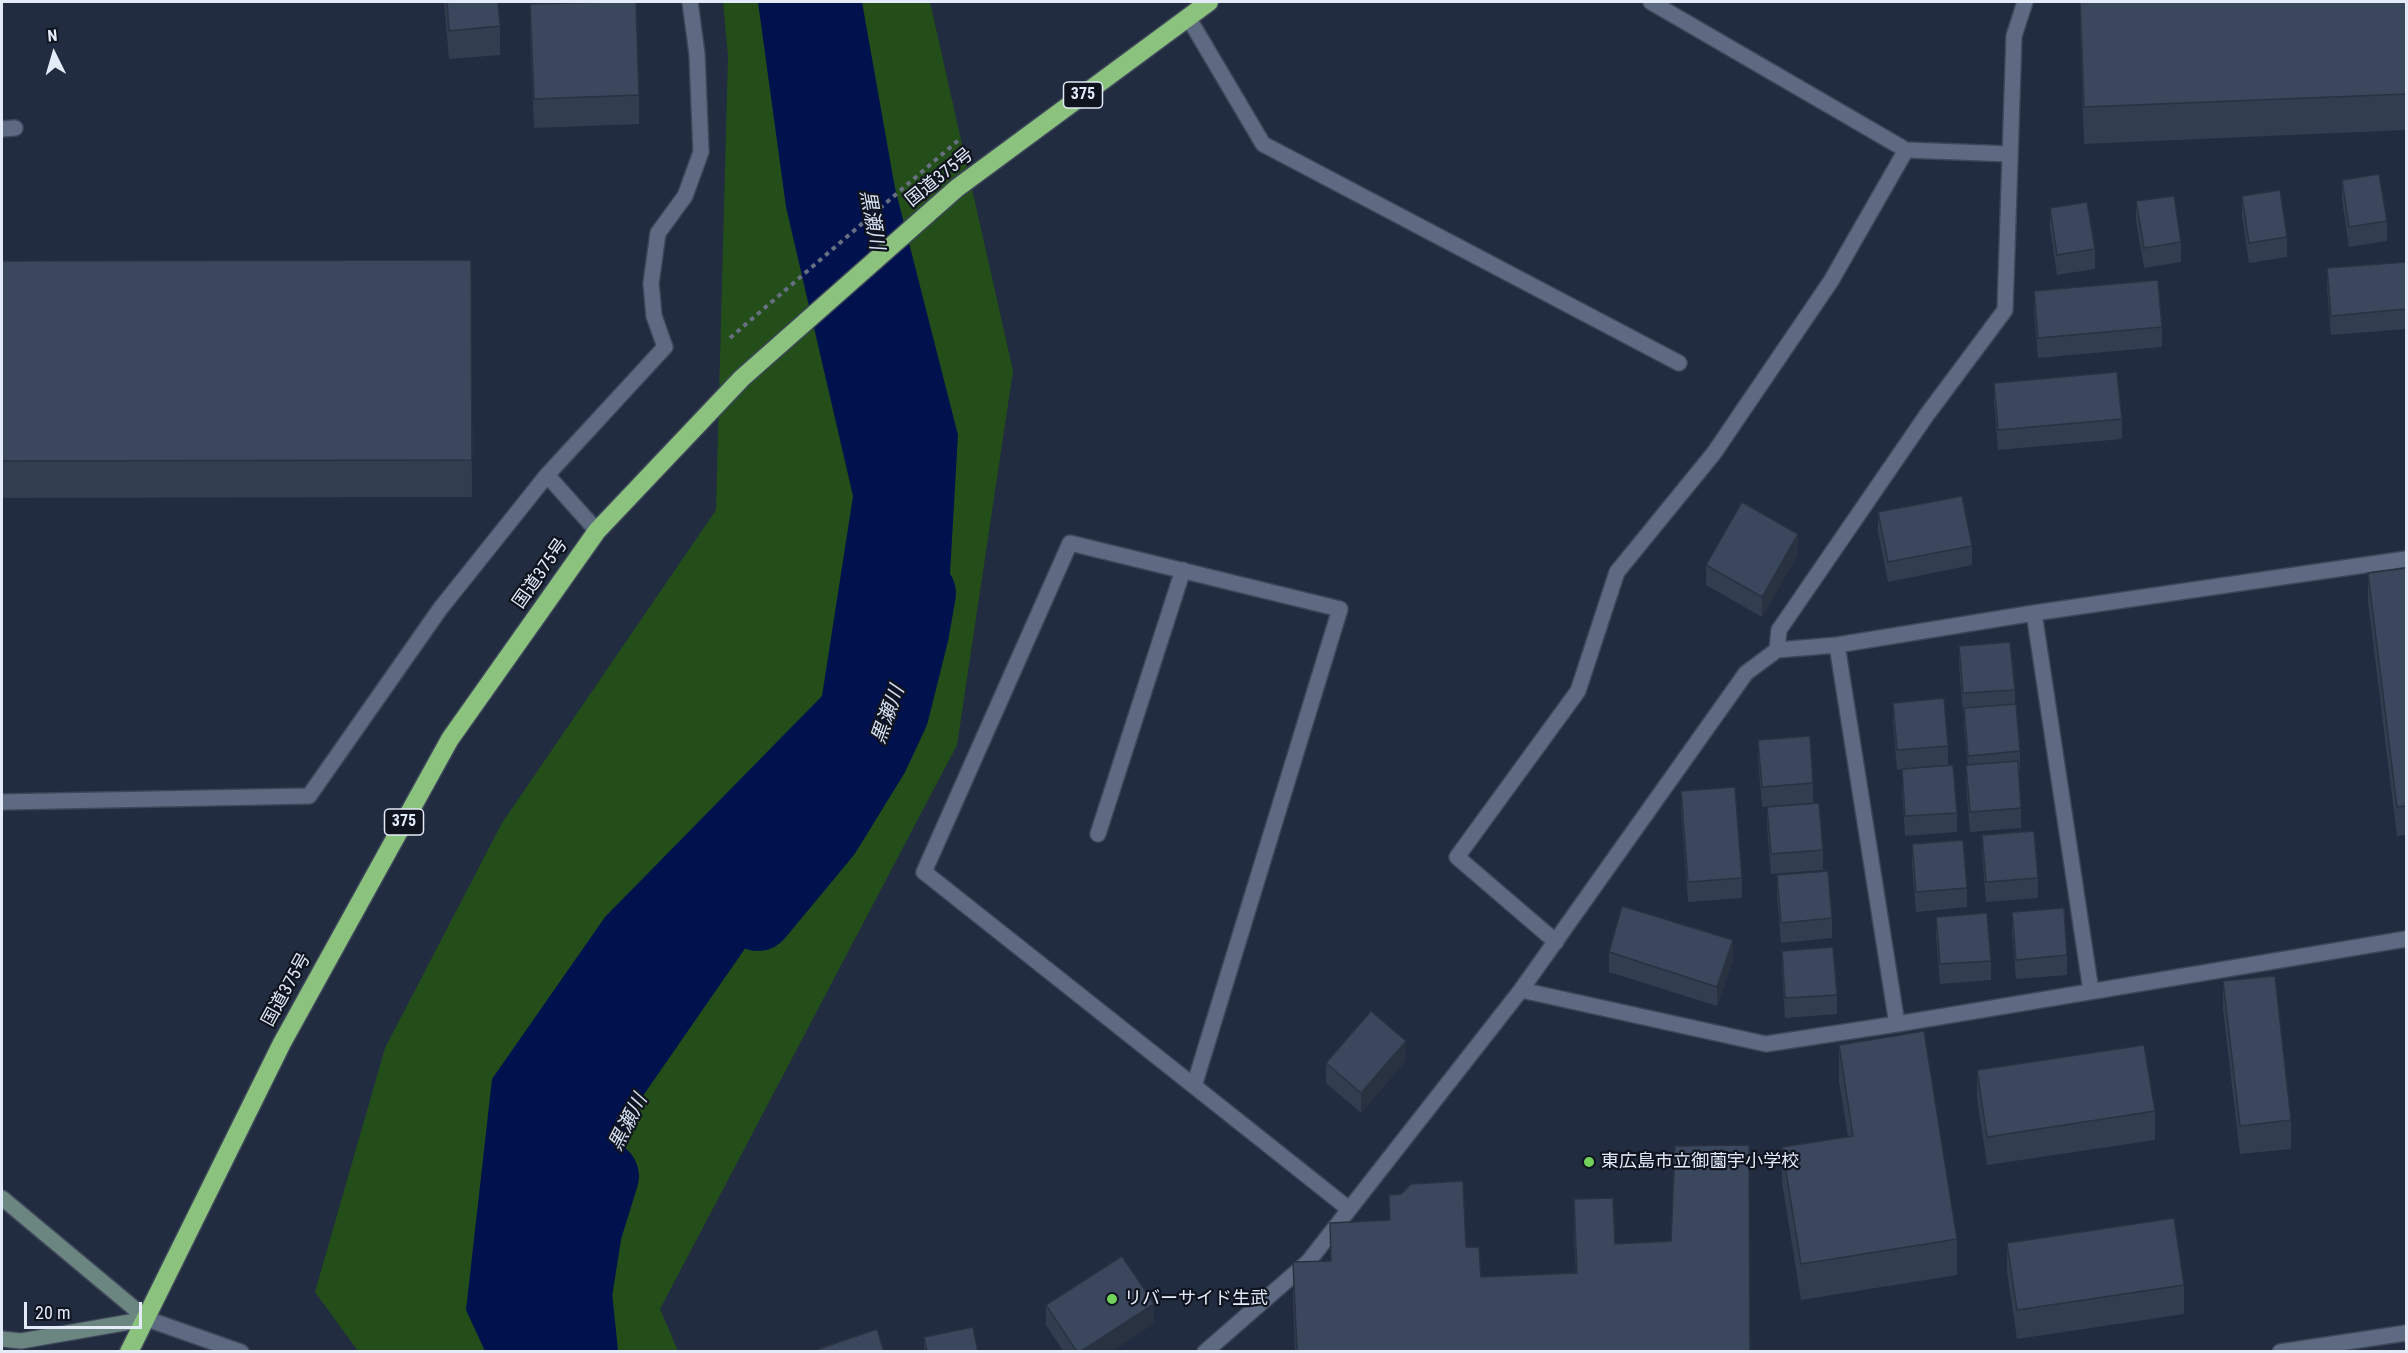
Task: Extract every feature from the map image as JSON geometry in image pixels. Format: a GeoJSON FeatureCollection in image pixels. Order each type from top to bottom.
{"type":"FeatureCollection","features":[{"type":"Feature","properties":{"kind":"highway","name":"国道375号"},"geometry":{"type":"LineString","coordinates":[[129,1352],[282,1044],[450,739],[597,531],[742,378],[957,188],[1209,2]]}},
{"type":"Feature","properties":{"kind":"street"},"geometry":{"type":"LineString","coordinates":[[2,802],[309,796],[440,609],[547,475],[665,347],[654,316],[651,283],[658,233],[685,196],[701,152],[697,54],[690,2]]}},
{"type":"Feature","properties":{"kind":"street"},"geometry":{"type":"LineString","coordinates":[[1651,2],[1906,150],[2010,154]]}},
{"type":"Feature","properties":{"kind":"street"},"geometry":{"type":"LineString","coordinates":[[1777,650],[1779,630],[1926,416],[2005,310],[2014,36],[2025,2]]}},
{"type":"Feature","properties":{"kind":"street"},"geometry":{"type":"LineString","coordinates":[[1188,17],[1263,144],[1679,363]]}},
{"type":"Feature","properties":{"kind":"street"},"geometry":{"type":"LineString","coordinates":[[1556,942],[1457,857],[1578,691],[1617,572],[1714,453],[1831,281],[1906,150]]}},
{"type":"Feature","properties":{"kind":"street"},"geometry":{"type":"LineString","coordinates":[[547,475],[597,531]]}},
{"type":"Feature","properties":{"kind":"street"},"geometry":{"type":"LineString","coordinates":[[1194,1086],[1340,609],[1070,543],[924,872],[1349,1209]]}},
{"type":"Feature","properties":{"kind":"street"},"geometry":{"type":"LineString","coordinates":[[1205,1352],[1308,1262],[1521,990],[1746,673],[1777,650],[1837,645],[2034,613],[2406,559]]}},
{"type":"Feature","properties":{"kind":"street"},"geometry":{"type":"LineString","coordinates":[[1098,834],[1183,570]]}},
{"type":"Feature","properties":{"kind":"street"},"geometry":{"type":"LineString","coordinates":[[2034,613],[2091,991]]}},
{"type":"Feature","properties":{"kind":"street"},"geometry":{"type":"LineString","coordinates":[[1837,645],[1897,1024]]}},
{"type":"Feature","properties":{"kind":"street"},"geometry":{"type":"LineString","coordinates":[[1521,990],[1766,1044],[2406,939]]}},
{"type":"Feature","properties":{"kind":"street"},"geometry":{"type":"LineString","coordinates":[[2,1198],[147,1319],[241,1352]]}},
{"type":"Feature","properties":{"kind":"street"},"geometry":{"type":"LineString","coordinates":[[2,1339],[21,1341],[147,1319]]}},
{"type":"Feature","properties":{"kind":"street"},"geometry":{"type":"LineString","coordinates":[[2280,1352],[2406,1333]]}},
{"type":"Feature","properties":{"kind":"path"},"geometry":{"type":"LineString","coordinates":[[730,338],[961,138]]}},
{"type":"Feature","properties":{"kind":"green space"},"geometry":{"type":"Polygon","coordinates":[[[723,2],[930,2],[1013,371],[957,745],[660,1309],[678,1351],[358,1351],[315,1292],[385,1048],[502,823],[716,510],[728,56],[723,2]]]}},
{"type":"Feature","properties":{"kind":"water"},"geometry":{"type":"Polygon","coordinates":[[[758,2],[862,2],[895,188],[958,435],[949,591],[832,823],[638,1103],[559,1334],[568,1351],[485,1351],[466,1310],[492,1079],[605,917],[822,696],[853,496],[786,207],[758,2]]]}},
{"type":"Feature","properties":{"kind":"building"},"geometry":{"type":"Polygon","coordinates":[[[447,2],[498,2],[500,26],[449,31],[447,2]]]}},
{"type":"Feature","properties":{"kind":"building"},"geometry":{"type":"Polygon","coordinates":[[[636,2],[639,95],[534,99],[530,4],[636,2]]]}},
{"type":"Feature","properties":{"kind":"building"},"geometry":{"type":"Polygon","coordinates":[[[2080,2],[2406,2],[2406,94],[2084,107],[2080,2]]]}},
{"type":"Feature","properties":{"kind":"building"},"geometry":{"type":"Polygon","coordinates":[[[2379,174],[2387,221],[2349,227],[2342,180],[2379,174]]]}},
{"type":"Feature","properties":{"kind":"building"},"geometry":{"type":"Polygon","coordinates":[[[2280,190],[2287,237],[2249,243],[2242,196],[2280,190]]]}},
{"type":"Feature","properties":{"kind":"building"},"geometry":{"type":"Polygon","coordinates":[[[2174,196],[2181,242],[2144,248],[2136,201],[2174,196]]]}},
{"type":"Feature","properties":{"kind":"building"},"geometry":{"type":"Polygon","coordinates":[[[2087,202],[2095,249],[2057,255],[2050,208],[2087,202]]]}},
{"type":"Feature","properties":{"kind":"building"},"geometry":{"type":"Polygon","coordinates":[[[471,260],[472,460],[2,461],[2,261],[471,260]]]}},
{"type":"Feature","properties":{"kind":"building"},"geometry":{"type":"Polygon","coordinates":[[[2406,262],[2406,309],[2331,316],[2327,268],[2406,262]]]}},
{"type":"Feature","properties":{"kind":"building"},"geometry":{"type":"Polygon","coordinates":[[[2158,280],[2162,327],[2038,338],[2034,291],[2158,280]]]}},
{"type":"Feature","properties":{"kind":"building"},"geometry":{"type":"Polygon","coordinates":[[[2117,372],[2122,419],[1998,430],[1994,383],[2117,372]]]}},
{"type":"Feature","properties":{"kind":"building"},"geometry":{"type":"Polygon","coordinates":[[[1962,496],[1972,546],[1888,562],[1878,512],[1962,496]]]}},
{"type":"Feature","properties":{"kind":"building"},"geometry":{"type":"Polygon","coordinates":[[[1742,502],[1798,534],[1762,597],[1706,565],[1742,502]]]}},
{"type":"Feature","properties":{"kind":"building"},"geometry":{"type":"Polygon","coordinates":[[[2406,568],[2406,806],[2397,807],[2368,573],[2406,568]]]}},
{"type":"Feature","properties":{"kind":"building"},"geometry":{"type":"Polygon","coordinates":[[[2010,642],[2015,690],[1963,693],[1959,646],[2010,642]]]}},
{"type":"Feature","properties":{"kind":"building"},"geometry":{"type":"Polygon","coordinates":[[[1944,698],[1948,746],[1897,750],[1893,703],[1944,698]]]}},
{"type":"Feature","properties":{"kind":"building"},"geometry":{"type":"Polygon","coordinates":[[[2016,704],[2020,751],[1968,756],[1964,708],[2016,704]]]}},
{"type":"Feature","properties":{"kind":"building"},"geometry":{"type":"Polygon","coordinates":[[[1810,736],[1813,783],[1762,787],[1758,740],[1810,736]]]}},
{"type":"Feature","properties":{"kind":"building"},"geometry":{"type":"Polygon","coordinates":[[[2018,761],[2021,808],[1970,812],[1966,765],[2018,761]]]}},
{"type":"Feature","properties":{"kind":"building"},"geometry":{"type":"Polygon","coordinates":[[[1953,765],[1957,813],[1905,816],[1902,769],[1953,765]]]}},
{"type":"Feature","properties":{"kind":"building"},"geometry":{"type":"Polygon","coordinates":[[[1735,787],[1742,878],[1688,882],[1681,791],[1735,787]]]}},
{"type":"Feature","properties":{"kind":"building"},"geometry":{"type":"Polygon","coordinates":[[[1819,803],[1823,850],[1771,854],[1767,807],[1819,803]]]}},
{"type":"Feature","properties":{"kind":"building"},"geometry":{"type":"Polygon","coordinates":[[[2034,831],[2038,878],[1986,882],[1982,835],[2034,831]]]}},
{"type":"Feature","properties":{"kind":"building"},"geometry":{"type":"Polygon","coordinates":[[[1963,840],[1967,888],[1916,892],[1912,844],[1963,840]]]}},
{"type":"Feature","properties":{"kind":"building"},"geometry":{"type":"Polygon","coordinates":[[[1828,871],[1832,918],[1781,923],[1777,875],[1828,871]]]}},
{"type":"Feature","properties":{"kind":"building"},"geometry":{"type":"Polygon","coordinates":[[[1622,906],[1733,940],[1717,987],[1609,952],[1622,906]]]}},
{"type":"Feature","properties":{"kind":"building"},"geometry":{"type":"Polygon","coordinates":[[[2064,908],[2067,955],[2016,960],[2012,912],[2064,908]]]}},
{"type":"Feature","properties":{"kind":"building"},"geometry":{"type":"Polygon","coordinates":[[[1987,913],[1991,961],[1940,964],[1936,917],[1987,913]]]}},
{"type":"Feature","properties":{"kind":"building"},"geometry":{"type":"Polygon","coordinates":[[[1833,947],[1837,995],[1785,998],[1782,951],[1833,947]]]}},
{"type":"Feature","properties":{"kind":"building"},"geometry":{"type":"Polygon","coordinates":[[[2275,976],[2291,1120],[2240,1126],[2223,981],[2275,976]]]}},
{"type":"Feature","properties":{"kind":"building"},"geometry":{"type":"Polygon","coordinates":[[[1371,1011],[1406,1041],[1361,1093],[1326,1063],[1371,1011]]]}},
{"type":"Feature","properties":{"kind":"building"},"geometry":{"type":"Polygon","coordinates":[[[1924,1031],[1957,1239],[1801,1264],[1782,1147],[1853,1136],[1839,1045],[1924,1031]]]}},
{"type":"Feature","properties":{"kind":"building"},"geometry":{"type":"Polygon","coordinates":[[[2144,1045],[2155,1111],[1987,1137],[1977,1070],[2144,1045]]]}},
{"type":"Feature","properties":{"kind":"building"},"geometry":{"type":"Polygon","coordinates":[[[1749,1145],[1750,1352],[1297,1352],[1293,1262],[1331,1261],[1330,1223],[1390,1220],[1389,1195],[1401,1194],[1411,1184],[1463,1181],[1466,1247],[1479,1247],[1481,1277],[1577,1273],[1574,1199],[1613,1198],[1615,1244],[1671,1241],[1675,1146],[1749,1145]]]}},
{"type":"Feature","properties":{"kind":"building"},"geometry":{"type":"Polygon","coordinates":[[[2174,1218],[2184,1285],[2017,1310],[2007,1243],[2174,1218]]]}},
{"type":"Feature","properties":{"kind":"building","name":"リバーサイド生武"},"geometry":{"type":"Polygon","coordinates":[[[1122,1256],[1154,1304],[1077,1352],[1046,1305],[1122,1256]]]}},
{"type":"Feature","properties":{"kind":"building"},"geometry":{"type":"Polygon","coordinates":[[[973,1327],[978,1352],[927,1352],[924,1337],[973,1327]]]}},
{"type":"Feature","properties":{"kind":"building"},"geometry":{"type":"Polygon","coordinates":[[[877,1329],[884,1352],[810,1352],[877,1329]]]}},
{"type":"Feature","properties":{"kind":"waterway","name":"黒瀬川"},"geometry":{"type":"LineString","coordinates":[[758,916],[826,834],[874,756],[894,713],[914,633],[921,593]]}},
{"type":"Feature","properties":{"kind":"waterway","name":"黒瀬川"},"geometry":{"type":"LineString","coordinates":[[583,1352],[577,1294],[587,1231],[604,1176]]}},
{"type":"Feature","properties":{"kind":"place","name":"東広島市立御薗宇小学校"},"geometry":{"type":"Point","coordinates":[1589,1162]}},
{"type":"Feature","properties":{"kind":"place","name":"リバーサイド生武"},"geometry":{"type":"Point","coordinates":[1112,1299]}}]}
